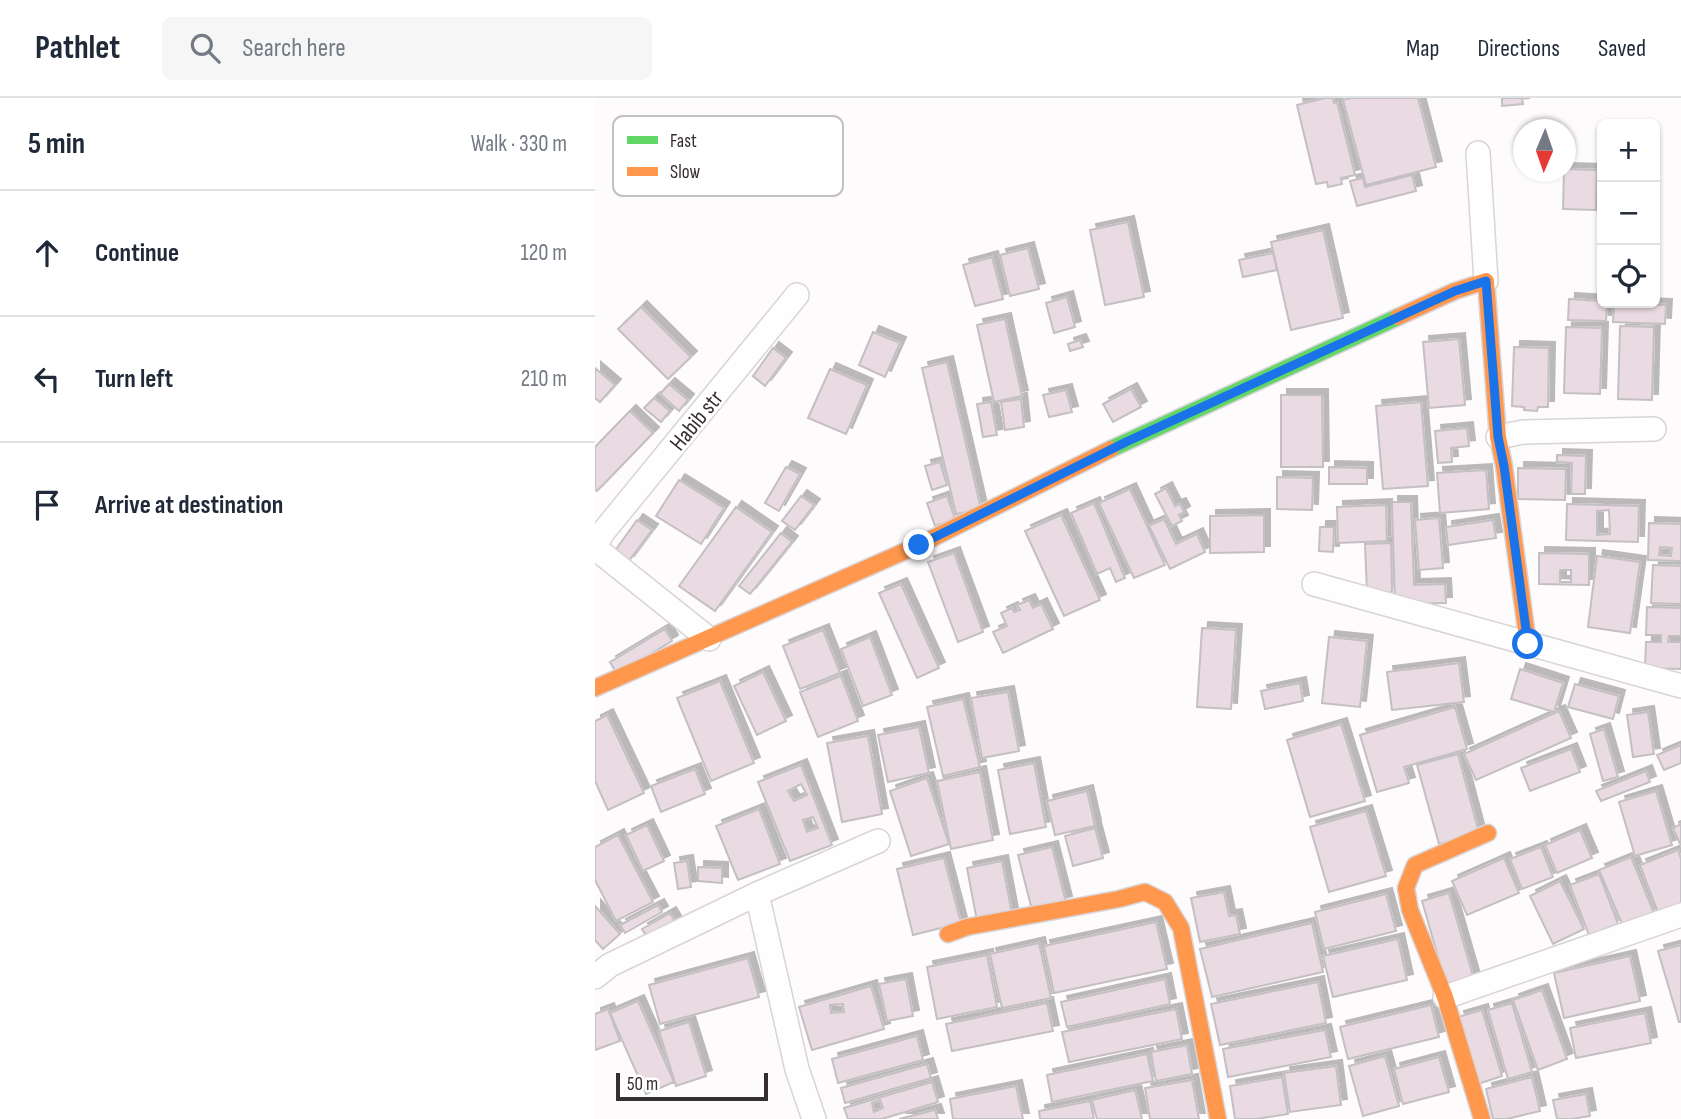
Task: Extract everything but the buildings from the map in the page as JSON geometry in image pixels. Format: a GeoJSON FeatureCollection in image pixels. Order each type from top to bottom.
{"type":"FeatureCollection","features":[{"type":"Feature","properties":{"kind":"street"},"geometry":{"type":"LineString","coordinates":[[1478,153],[1498,437],[1528,644]]}},
{"type":"Feature","properties":{"kind":"street"},"geometry":{"type":"LineString","coordinates":[[595,688],[919,545],[1126,442],[1455,291],[1486,281]]}},
{"type":"Feature","properties":{"kind":"street","name":"Habib str"},"geometry":{"type":"LineString","coordinates":[[597,536],[797,295]]}},
{"type":"Feature","properties":{"kind":"street"},"geometry":{"type":"LineString","coordinates":[[1498,437],[1523,432],[1654,429]]}},
{"type":"Feature","properties":{"kind":"street"},"geometry":{"type":"LineString","coordinates":[[597,536],[709,639]]}},
{"type":"Feature","properties":{"kind":"street"},"geometry":{"type":"LineString","coordinates":[[1314,584],[1681,686]]}},
{"type":"Feature","properties":{"kind":"street"},"geometry":{"type":"LineString","coordinates":[[1482,1119],[1445,997],[1410,910],[1406,888],[1415,865],[1488,833]]}},
{"type":"Feature","properties":{"kind":"street"},"geometry":{"type":"LineString","coordinates":[[595,977],[610,965],[757,894],[879,841]]}},
{"type":"Feature","properties":{"kind":"street"},"geometry":{"type":"LineString","coordinates":[[947,934],[967,927],[1145,892],[1164,902],[1181,928],[1218,1119]]}},
{"type":"Feature","properties":{"kind":"street"},"geometry":{"type":"LineString","coordinates":[[757,894],[797,1069],[814,1119]]}},
{"type":"Feature","properties":{"kind":"street"},"geometry":{"type":"LineString","coordinates":[[1445,997],[1681,915]]}},
{"type":"Feature","properties":{"kind":"traffic: fast"},"geometry":{"type":"LineString","coordinates":[[1111,449],[1398,317]]}},
{"type":"Feature","properties":{"kind":"traffic: slow"},"geometry":{"type":"LineString","coordinates":[[1398,317],[1455,291],[1486,281],[1498,437],[1528,644]]}},
{"type":"Feature","properties":{"kind":"traffic: slow"},"geometry":{"type":"LineString","coordinates":[[595,688],[919,545],[1111,449]]}},
{"type":"Feature","properties":{"kind":"traffic: slow"},"geometry":{"type":"LineString","coordinates":[[1482,1119],[1445,997],[1410,910],[1406,888],[1415,865],[1488,833]]}},
{"type":"Feature","properties":{"kind":"traffic: slow"},"geometry":{"type":"LineString","coordinates":[[948,934],[967,927],[1145,892],[1165,902],[1181,928],[1218,1119]]}},
{"type":"Feature","properties":{"kind":"route"},"geometry":{"type":"LineString","coordinates":[[919,545],[1126,442],[1455,291],[1486,281],[1498,437],[1528,644]]}}]}
